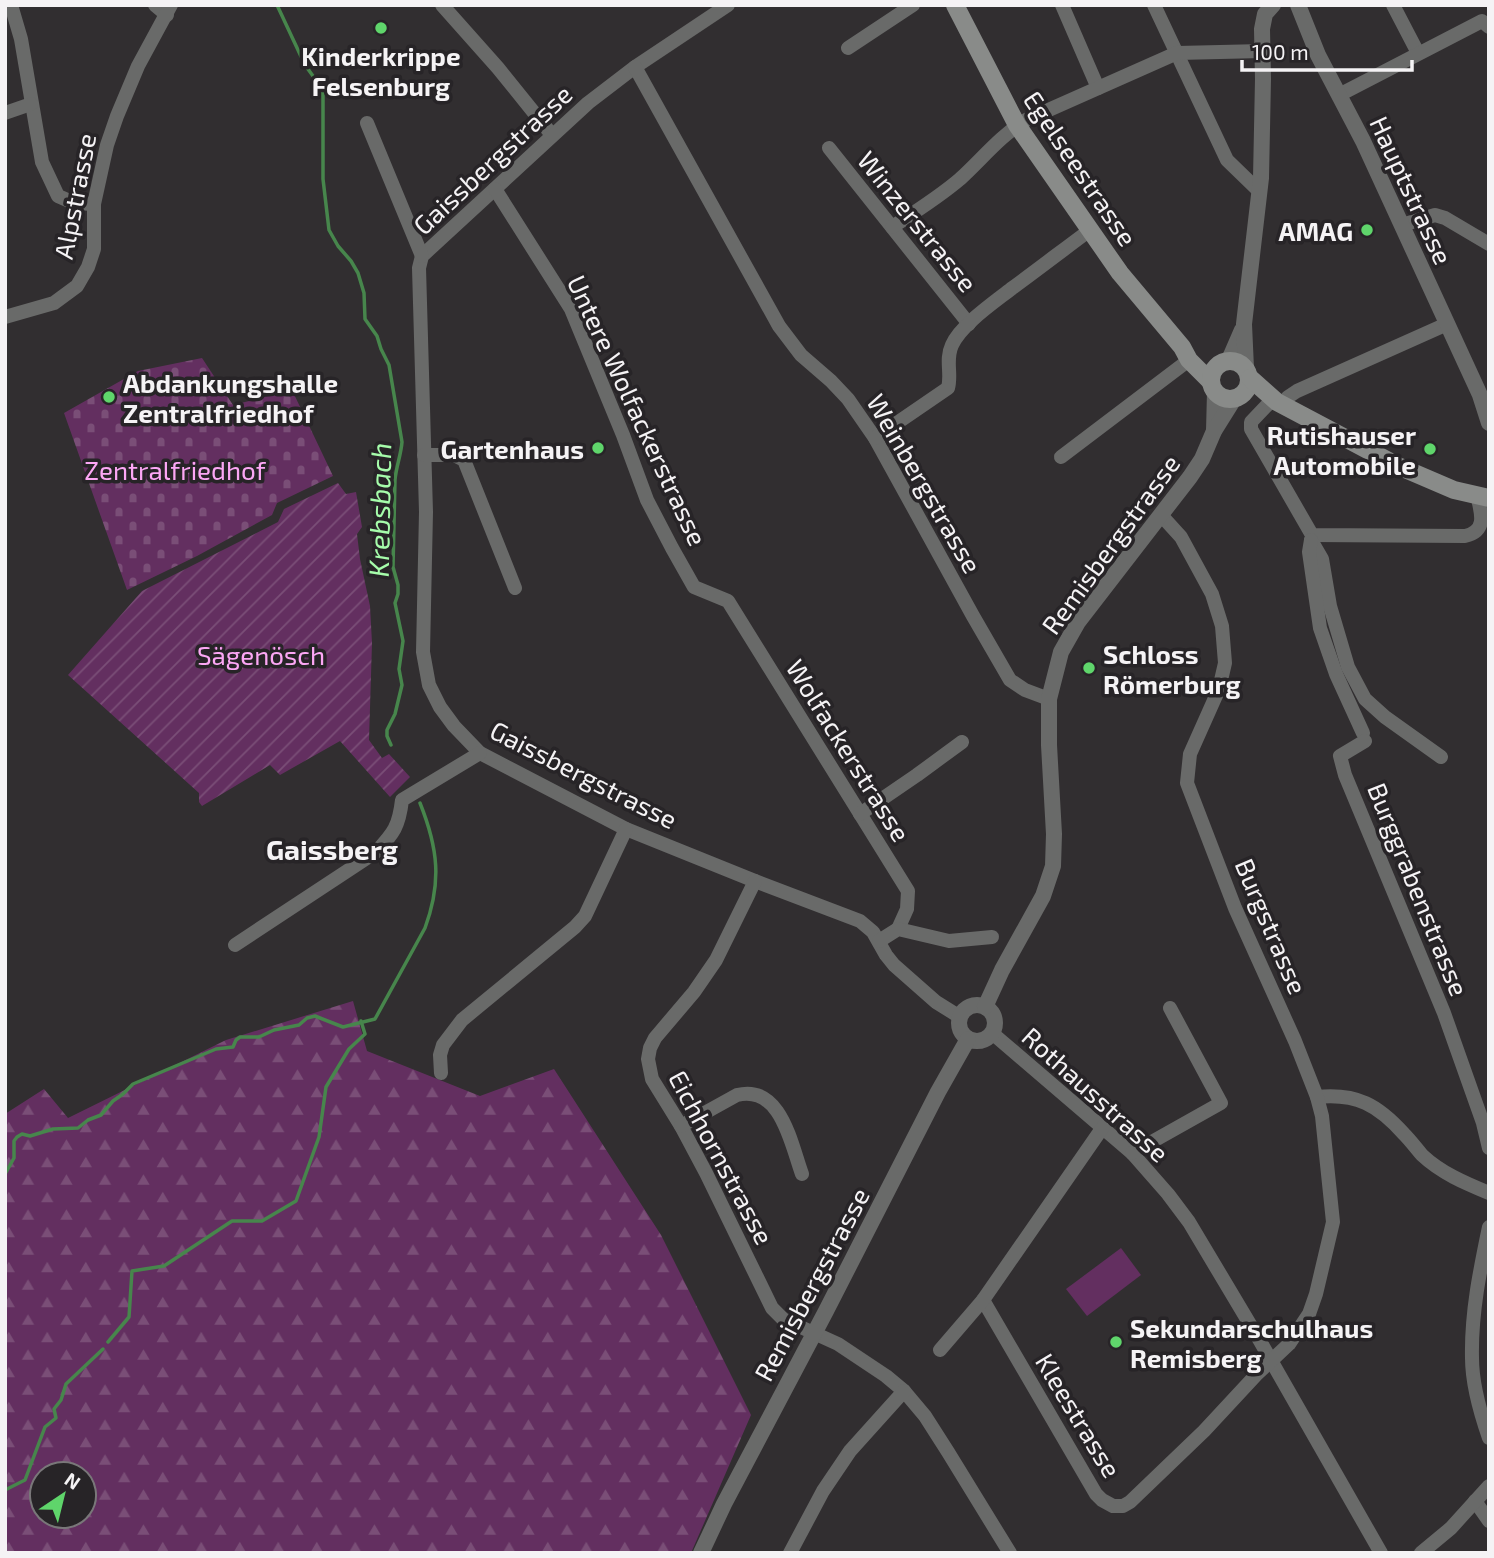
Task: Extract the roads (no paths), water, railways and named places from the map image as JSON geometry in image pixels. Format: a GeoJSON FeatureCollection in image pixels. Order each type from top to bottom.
{"type":"FeatureCollection","features":[{"type":"Feature","properties":{"kind":"main road","name":"Egelseestrasse"},"geometry":{"type":"LineString","coordinates":[[955,5],[1017,125],[1121,273],[1213,387]]}},
{"type":"Feature","properties":{"kind":"main road","name":"Egelseestrasse"},"geometry":{"type":"LineString","coordinates":[[1186,354],[1236,368],[1276,403],[1418,476],[1454,491],[1485,493]]}},
{"type":"Feature","properties":{"kind":"main road"},"geometry":{"type":"LineString","coordinates":[[1236,368],[1248,388],[1238,397],[1222,397],[1213,387],[1213,372],[1236,368]]}},
{"type":"Feature","properties":{"kind":"main road","name":"Egelseestrasse"},"geometry":{"type":"LineString","coordinates":[[1238,397],[1276,403]]}},
{"type":"Feature","properties":{"kind":"street"},"geometry":{"type":"LineString","coordinates":[[11,5],[21,39],[42,162],[58,196],[75,203],[94,204]]}},
{"type":"Feature","properties":{"kind":"street"},"geometry":{"type":"LineString","coordinates":[[155,5],[169,10]]}},
{"type":"Feature","properties":{"kind":"street"},"geometry":{"type":"LineString","coordinates":[[442,5],[552,135]]}},
{"type":"Feature","properties":{"kind":"street","name":"Gaissbergstrasse"},"geometry":{"type":"LineString","coordinates":[[728,5],[635,67],[588,103],[422,256],[419,268],[426,512],[423,652],[429,685],[454,726],[480,753],[626,829],[860,921],[869,928],[894,965],[936,1002],[960,1017]]}},
{"type":"Feature","properties":{"kind":"street"},"geometry":{"type":"LineString","coordinates":[[848,48],[912,5]]}},
{"type":"Feature","properties":{"kind":"street"},"geometry":{"type":"LineString","coordinates":[[1062,5],[1097,88]]}},
{"type":"Feature","properties":{"kind":"street"},"geometry":{"type":"LineString","coordinates":[[1154,5],[1227,160],[1260,192]]}},
{"type":"Feature","properties":{"kind":"street"},"geometry":{"type":"LineString","coordinates":[[1236,368],[1260,192],[1263,20],[1273,5]]}},
{"type":"Feature","properties":{"kind":"street","name":"Hauptstrasse"},"geometry":{"type":"LineString","coordinates":[[1298,5],[1318,55],[1402,225],[1484,403],[1489,424]]}},
{"type":"Feature","properties":{"kind":"street"},"geometry":{"type":"LineString","coordinates":[[1393,5],[1418,53]]}},
{"type":"Feature","properties":{"kind":"street","name":"Alpstrasse"},"geometry":{"type":"LineString","coordinates":[[5,317],[54,303],[77,286],[88,267],[94,249],[94,204],[107,145],[138,66],[169,10]]}},
{"type":"Feature","properties":{"kind":"street"},"geometry":{"type":"LineString","coordinates":[[1339,95],[1418,53],[1487,21]]}},
{"type":"Feature","properties":{"kind":"street"},"geometry":{"type":"LineString","coordinates":[[892,227],[943,193],[997,141],[1026,120],[1177,54],[1263,51]]}},
{"type":"Feature","properties":{"kind":"street","name":"Weinbergstrasse"},"geometry":{"type":"LineString","coordinates":[[635,67],[779,326],[801,355],[848,399],[876,438],[1010,680],[1049,699]]}},
{"type":"Feature","properties":{"kind":"street"},"geometry":{"type":"LineString","coordinates":[[5,113],[31,104]]}},
{"type":"Feature","properties":{"kind":"street"},"geometry":{"type":"LineString","coordinates":[[367,123],[422,256]]}},
{"type":"Feature","properties":{"kind":"street","name":"Winzerstrasse"},"geometry":{"type":"LineString","coordinates":[[829,148],[970,324]]}},
{"type":"Feature","properties":{"kind":"street","name":"Untere Wolfackerstrasse"},"geometry":{"type":"LineString","coordinates":[[495,188],[570,309],[647,500],[694,587],[728,601]]}},
{"type":"Feature","properties":{"kind":"street"},"geometry":{"type":"LineString","coordinates":[[1402,225],[1435,215],[1489,244]]}},
{"type":"Feature","properties":{"kind":"street"},"geometry":{"type":"LineString","coordinates":[[876,438],[948,388],[948,358],[954,340],[984,310],[1090,230]]}},
{"type":"Feature","properties":{"kind":"street"},"geometry":{"type":"LineString","coordinates":[[1441,757],[1385,717],[1365,699],[1348,667],[1330,606],[1322,559],[1251,429],[1251,422],[1297,391],[1447,324]]}},
{"type":"Feature","properties":{"kind":"street"},"geometry":{"type":"LineString","coordinates":[[1061,457],[1186,354]]}},
{"type":"Feature","properties":{"kind":"street","name":"Remisbergstrasse"},"geometry":{"type":"LineString","coordinates":[[1213,387],[1214,431]]}},
{"type":"Feature","properties":{"kind":"street","name":"Remisbergstrasse"},"geometry":{"type":"LineString","coordinates":[[985,1007],[1043,896],[1053,866],[1049,699],[1061,652],[1084,614],[1202,459],[1214,431],[1238,397]]}},
{"type":"Feature","properties":{"kind":"street"},"geometry":{"type":"LineString","coordinates":[[424,455],[454,455],[464,460],[515,588]]}},
{"type":"Feature","properties":{"kind":"street"},"geometry":{"type":"LineString","coordinates":[[1311,537],[1465,536],[1476,532],[1481,524],[1480,509],[1485,493]]}},
{"type":"Feature","properties":{"kind":"street","name":"Burgstrasse"},"geometry":{"type":"LineString","coordinates":[[1161,516],[1181,537],[1212,594],[1222,626],[1225,663],[1219,689],[1190,754],[1187,783],[1235,908],[1292,1034],[1322,1116],[1333,1222],[1309,1314],[1289,1344],[1272,1361]]}},
{"type":"Feature","properties":{"kind":"street","name":"Burggrabenstrasse"},"geometry":{"type":"LineString","coordinates":[[1311,537],[1309,552],[1320,628],[1336,674],[1364,737],[1340,756],[1444,1013],[1483,1123],[1489,1148]]}},
{"type":"Feature","properties":{"kind":"street","name":"Wolfackerstrasse"},"geometry":{"type":"LineString","coordinates":[[728,601],[908,891],[908,909],[898,929]]}},
{"type":"Feature","properties":{"kind":"street"},"geometry":{"type":"LineString","coordinates":[[860,814],[962,742]]}},
{"type":"Feature","properties":{"kind":"street"},"geometry":{"type":"LineString","coordinates":[[235,945],[376,852],[392,835],[400,817],[402,800],[480,753]]}},
{"type":"Feature","properties":{"kind":"street"},"geometry":{"type":"LineString","coordinates":[[440,1073],[443,1045],[462,1020],[575,927],[584,916],[626,829]]}},
{"type":"Feature","properties":{"kind":"street","name":"Eichhornstrasse"},"geometry":{"type":"LineString","coordinates":[[755,881],[716,960],[694,992],[655,1038],[648,1059],[652,1079],[706,1173],[772,1308],[783,1319],[838,1344],[904,1391],[925,1416],[1010,1553]]}},
{"type":"Feature","properties":{"kind":"street"},"geometry":{"type":"LineString","coordinates":[[879,941],[898,929],[948,941],[992,937]]}},
{"type":"Feature","properties":{"kind":"street"},"geometry":{"type":"LineString","coordinates":[[973,1005],[985,1007],[995,1019],[992,1034],[981,1041],[968,1039],[960,1030],[960,1017],[973,1005]]}},
{"type":"Feature","properties":{"kind":"street"},"geometry":{"type":"LineString","coordinates":[[1132,1153],[1221,1103],[1170,1008]]}},
{"type":"Feature","properties":{"kind":"street","name":"Rothausstrasse"},"geometry":{"type":"LineString","coordinates":[[992,1034],[1132,1153],[1189,1222],[1381,1553]]}},
{"type":"Feature","properties":{"kind":"street","name":"Remisbergstrasse"},"geometry":{"type":"LineString","coordinates":[[701,1553],[938,1092],[968,1039]]}},
{"type":"Feature","properties":{"kind":"street"},"geometry":{"type":"LineString","coordinates":[[681,1126],[737,1095],[746,1093],[759,1096],[772,1102],[783,1118],[802,1174]]}},
{"type":"Feature","properties":{"kind":"street"},"geometry":{"type":"LineString","coordinates":[[1317,1097],[1351,1098],[1369,1104],[1385,1114],[1422,1154],[1441,1170],[1459,1181],[1489,1193]]}},
{"type":"Feature","properties":{"kind":"street"},"geometry":{"type":"LineString","coordinates":[[940,1350],[983,1300],[1102,1127]]}},
{"type":"Feature","properties":{"kind":"street"},"geometry":{"type":"LineString","coordinates":[[1489,1227],[1477,1286],[1472,1360],[1481,1417],[1489,1438]]}},
{"type":"Feature","properties":{"kind":"street","name":"Kleestrasse"},"geometry":{"type":"LineString","coordinates":[[983,1300],[1096,1494],[1114,1506],[1123,1506],[1140,1494],[1272,1361]]}},
{"type":"Feature","properties":{"kind":"street"},"geometry":{"type":"LineString","coordinates":[[790,1553],[823,1491],[850,1451],[904,1391]]}},
{"type":"Feature","properties":{"kind":"street"},"geometry":{"type":"LineString","coordinates":[[1421,1553],[1451,1528],[1489,1486]]}},
{"type":"Feature","properties":{"kind":"street"},"geometry":{"type":"LineString","coordinates":[[1475,1501],[1489,1521]]}},
{"type":"Feature","properties":{"kind":"waterway","name":"Krebsbach"},"geometry":{"type":"LineString","coordinates":[[277,5],[305,65],[323,93],[323,179],[329,230],[358,273],[364,293],[365,319],[377,336],[389,365],[402,442],[395,480],[393,567],[398,585],[395,603],[403,641],[399,669],[402,685],[395,714],[387,730],[391,745]]}},
{"type":"Feature","properties":{"kind":"waterway"},"geometry":{"type":"LineString","coordinates":[[5,1174],[14,1158],[14,1141],[22,1134],[30,1136],[53,1129],[78,1128],[101,1115],[133,1084],[216,1049],[233,1047],[240,1037],[259,1037],[274,1030],[299,1025],[307,1018],[315,1016],[343,1027],[375,1019],[425,928],[434,895],[434,850],[420,803]]}},
{"type":"Feature","properties":{"kind":"waterway"},"geometry":{"type":"LineString","coordinates":[[108,1342],[129,1317],[132,1271],[164,1266],[232,1221],[262,1221],[296,1201],[319,1137],[326,1087],[349,1049],[365,1034],[361,1021]]}},
{"type":"Feature","properties":{"kind":"waterway"},"geometry":{"type":"LineString","coordinates":[[5,1490],[25,1480],[45,1427],[56,1418],[54,1409],[61,1400],[66,1384],[103,1349]]}},
{"type":"Feature","properties":{"kind":"place","name":"Kinderkrippe Felsenburg"},"geometry":{"type":"Point","coordinates":[381,28]}},
{"type":"Feature","properties":{"kind":"place","name":"AMAG"},"geometry":{"type":"Point","coordinates":[1367,230]}},
{"type":"Feature","properties":{"kind":"place","name":"Abdankungshalle Zentralfriedhof"},"geometry":{"type":"Point","coordinates":[109,397]}},
{"type":"Feature","properties":{"kind":"place","name":"Gartenhaus"},"geometry":{"type":"Point","coordinates":[598,448]}},
{"type":"Feature","properties":{"kind":"place","name":"Rutishauser Automobile"},"geometry":{"type":"Point","coordinates":[1430,449]}},
{"type":"Feature","properties":{"kind":"place","name":"Schloss Römerburg"},"geometry":{"type":"Point","coordinates":[1089,668]}},
{"type":"Feature","properties":{"kind":"place","name":"Sekundarschulhaus Remisberg"},"geometry":{"type":"Point","coordinates":[1116,1342]}},
{"type":"Feature","properties":{"kind":"district","name":"Gaissberg"},"geometry":{"type":"Point","coordinates":[332,849]}},
{"type":"Feature","properties":{"kind":"park label","name":"Zentralfriedhof"},"geometry":{"type":"Point","coordinates":[175,469]}},
{"type":"Feature","properties":{"kind":"park label","name":"Sägenösch"},"geometry":{"type":"Point","coordinates":[261,654]}}]}
